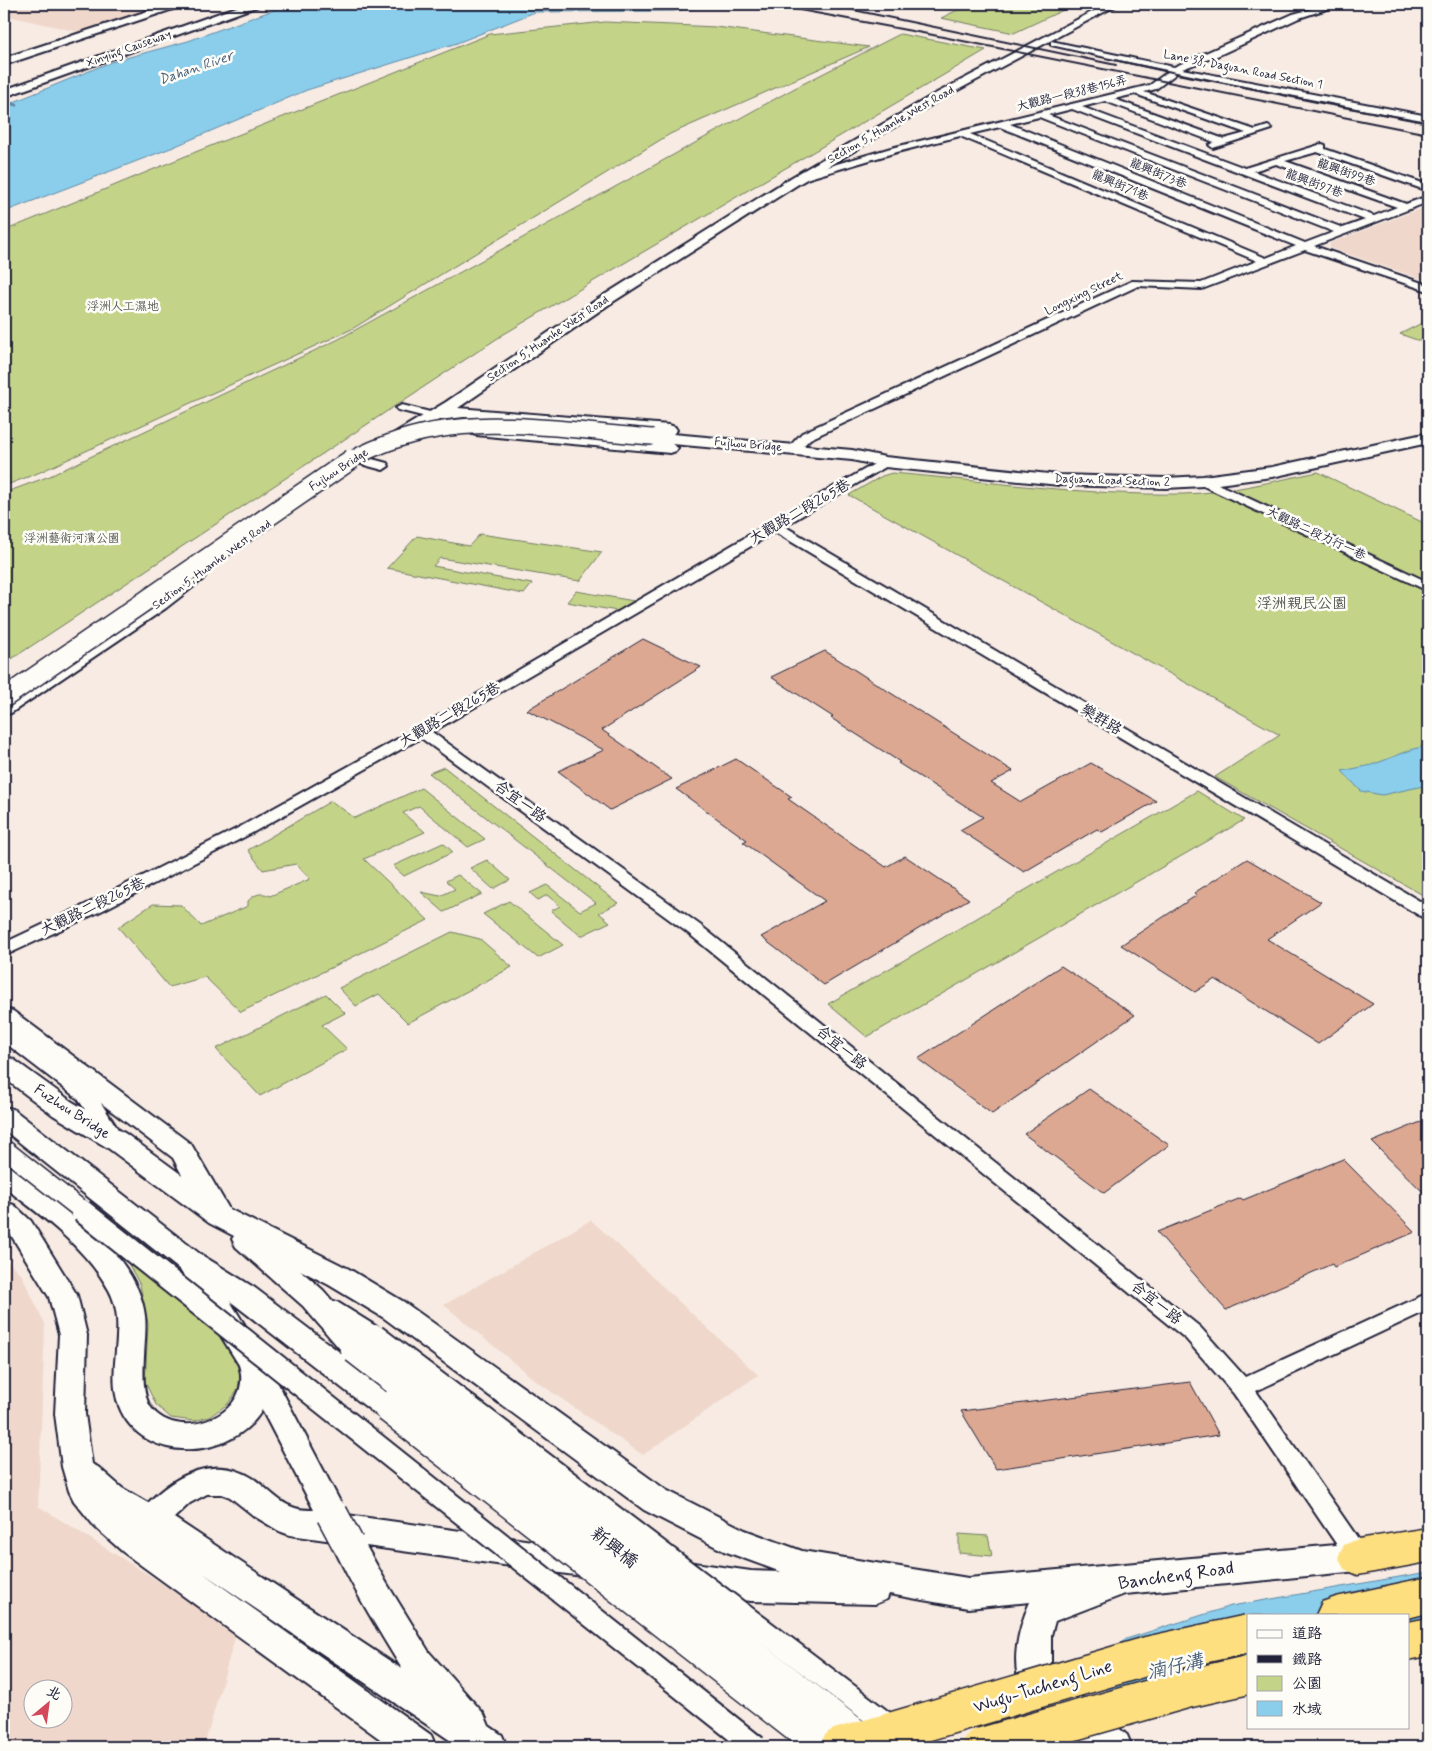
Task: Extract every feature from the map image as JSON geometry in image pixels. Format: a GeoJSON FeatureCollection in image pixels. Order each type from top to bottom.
{"type":"FeatureCollection","features":[{"type":"Feature","properties":{"kind":"highway"},"geometry":{"type":"LineString","coordinates":[[1358,1557],[1428,1544]]}},
{"type":"Feature","properties":{"kind":"highway"},"geometry":{"type":"LineString","coordinates":[[1341,1614],[1428,1595]]}},
{"type":"Feature","properties":{"kind":"highway","name":"Wugu-Tucheng Line"},"geometry":{"type":"LineString","coordinates":[[840,1747],[1150,1655],[1247,1634]]}},
{"type":"Feature","properties":{"kind":"highway"},"geometry":{"type":"LineString","coordinates":[[1410,1641],[1428,1637]]}},
{"type":"Feature","properties":{"kind":"highway"},"geometry":{"type":"LineString","coordinates":[[982,1747],[1186,1689],[1247,1675]]}},
{"type":"Feature","properties":{"kind":"main road"},"geometry":{"type":"LineString","coordinates":[[4,62],[178,4]]}},
{"type":"Feature","properties":{"kind":"main road","name":"Xinying Causeway"},"geometry":{"type":"LineString","coordinates":[[6,94],[254,4]]}},
{"type":"Feature","properties":{"kind":"main road","name":"Section 5, Huanhe West Road"},"geometry":{"type":"LineString","coordinates":[[4,709],[151,609],[361,460],[434,416],[603,302],[799,178],[896,120],[1114,4]]}},
{"type":"Feature","properties":{"kind":"main road"},"geometry":{"type":"LineString","coordinates":[[985,72],[1033,56],[1054,43],[1076,24]]}},
{"type":"Feature","properties":{"kind":"main road"},"geometry":{"type":"LineString","coordinates":[[434,416],[464,412],[586,422],[769,439],[793,449]]}},
{"type":"Feature","properties":{"kind":"main road"},"geometry":{"type":"LineString","coordinates":[[434,416],[448,424],[472,430],[756,455],[793,449]]}},
{"type":"Feature","properties":{"kind":"main road","name":"Fujhou Bridge"},"geometry":{"type":"LineString","coordinates":[[4,698],[355,457],[382,444],[419,433],[450,427],[488,425],[793,449]]}},
{"type":"Feature","properties":{"kind":"main road"},"geometry":{"type":"LineString","coordinates":[[383,446],[449,432],[472,430]]}},
{"type":"Feature","properties":{"kind":"main road","name":"Daguan Road Section 2"},"geometry":{"type":"LineString","coordinates":[[793,449],[852,455],[885,462],[1059,480],[1166,483],[1203,481],[1272,472],[1428,438]]}},
{"type":"Feature","properties":{"kind":"main road"},"geometry":{"type":"LineString","coordinates":[[4,1017],[182,1151],[219,1216],[339,1277],[394,1310],[568,1440],[654,1500],[735,1542],[802,1564],[968,1593]]}},
{"type":"Feature","properties":{"kind":"main road","name":"Fuzhou Bridge"},"geometry":{"type":"LineString","coordinates":[[4,1065],[62,1108],[117,1141],[219,1216]]}},
{"type":"Feature","properties":{"kind":"main road"},"geometry":{"type":"LineString","coordinates":[[10,1120],[190,1262],[256,1369],[374,1593],[417,1663],[491,1747]]}},
{"type":"Feature","properties":{"kind":"main road"},"geometry":{"type":"LineString","coordinates":[[4,1173],[58,1214],[98,1251],[119,1282],[131,1316],[129,1384],[133,1406],[140,1418],[154,1429],[171,1436],[193,1437],[228,1427],[245,1412],[257,1390],[256,1369]]}},
{"type":"Feature","properties":{"kind":"main road"},"geometry":{"type":"LineString","coordinates":[[4,1212],[22,1228],[63,1295],[73,1335],[70,1414],[78,1467],[85,1491],[106,1517],[143,1531],[491,1747]]}},
{"type":"Feature","properties":{"kind":"main road","name":"新興橋"},"geometry":{"type":"LineString","coordinates":[[219,1216],[366,1342],[871,1747]]}},
{"type":"Feature","properties":{"kind":"main road","name":"新興橋"},"geometry":{"type":"LineString","coordinates":[[190,1262],[245,1296],[823,1747]]}},
{"type":"Feature","properties":{"kind":"main road"},"geometry":{"type":"LineString","coordinates":[[143,1531],[175,1496],[199,1482],[223,1480],[242,1487],[275,1513],[290,1520],[309,1525],[751,1586],[968,1593],[1124,1580]]}},
{"type":"Feature","properties":{"kind":"main road"},"geometry":{"type":"LineString","coordinates":[[143,1531],[419,1747]]}},
{"type":"Feature","properties":{"kind":"main road","name":"Bancheng Road"},"geometry":{"type":"LineString","coordinates":[[1115,1747],[1034,1678],[1034,1636],[1042,1611],[1124,1580],[1291,1562],[1358,1557]]}},
{"type":"Feature","properties":{"kind":"street","name":"大觀路一段38巷156弄"},"geometry":{"type":"LineString","coordinates":[[799,178],[894,150],[1153,87],[1182,65],[1214,54],[1296,16],[1338,4]]}},
{"type":"Feature","properties":{"kind":"street","name":"Lane 38, Daguan Road Section 1"},"geometry":{"type":"LineString","coordinates":[[1054,43],[1176,70],[1428,118]]}},
{"type":"Feature","properties":{"kind":"street"},"geometry":{"type":"LineString","coordinates":[[1134,91],[1253,132]]}},
{"type":"Feature","properties":{"kind":"street"},"geometry":{"type":"LineString","coordinates":[[1107,99],[1223,142]]}},
{"type":"Feature","properties":{"kind":"street","name":"龍興街97巷"},"geometry":{"type":"LineString","coordinates":[[1074,107],[1375,220]]}},
{"type":"Feature","properties":{"kind":"street"},"geometry":{"type":"LineString","coordinates":[[1040,115],[1343,232]]}},
{"type":"Feature","properties":{"kind":"street","name":"龍興街73巷"},"geometry":{"type":"LineString","coordinates":[[1001,124],[1306,247],[1428,288]]}},
{"type":"Feature","properties":{"kind":"street"},"geometry":{"type":"LineString","coordinates":[[1192,151],[1268,129]]}},
{"type":"Feature","properties":{"kind":"street","name":"龍興街71巷"},"geometry":{"type":"LineString","coordinates":[[962,134],[1268,262]]}},
{"type":"Feature","properties":{"kind":"street"},"geometry":{"type":"LineString","coordinates":[[1244,171],[1320,148],[1428,188]]}},
{"type":"Feature","properties":{"kind":"street","name":"龍興街99巷"},"geometry":{"type":"LineString","coordinates":[[1276,161],[1408,208]]}},
{"type":"Feature","properties":{"kind":"street","name":"Longxing Street"},"geometry":{"type":"LineString","coordinates":[[793,449],[806,436],[1102,300],[1136,282],[1202,286],[1428,199]]}},
{"type":"Feature","properties":{"kind":"street"},"geometry":{"type":"LineString","coordinates":[[402,408],[434,416]]}},
{"type":"Feature","properties":{"kind":"street"},"geometry":{"type":"LineString","coordinates":[[4,689],[337,462],[361,447],[388,436],[420,428],[480,421],[509,421],[580,427],[652,437]]}},
{"type":"Feature","properties":{"kind":"street"},"geometry":{"type":"LineString","coordinates":[[361,460],[383,466]]}},
{"type":"Feature","properties":{"kind":"street","name":"大觀路二段265巷"},"geometry":{"type":"LineString","coordinates":[[4,950],[246,830],[422,731],[885,462]]}},
{"type":"Feature","properties":{"kind":"street","name":"大觀路二段力行一巷"},"geometry":{"type":"LineString","coordinates":[[1203,481],[1428,587]]}},
{"type":"Feature","properties":{"kind":"street","name":"樂群路"},"geometry":{"type":"LineString","coordinates":[[774,526],[1428,913]]}},
{"type":"Feature","properties":{"kind":"street","name":"合宜一路"},"geometry":{"type":"LineString","coordinates":[[422,731],[694,929],[1193,1333],[1242,1388],[1358,1557]]}},
{"type":"Feature","properties":{"kind":"street"},"geometry":{"type":"LineString","coordinates":[[4,1033],[85,1094],[117,1141]]}},
{"type":"Feature","properties":{"kind":"street"},"geometry":{"type":"LineString","coordinates":[[4,1149],[756,1747]]}},
{"type":"Feature","properties":{"kind":"street"},"geometry":{"type":"LineString","coordinates":[[1242,1388],[1428,1302]]}},
{"type":"Feature","properties":{"kind":"street"},"geometry":{"type":"LineString","coordinates":[[366,1342],[917,1747]]}},
{"type":"Feature","properties":{"kind":"shaded area"},"geometry":{"type":"Polygon","coordinates":[[[4,4],[166,4],[79,32],[4,15],[4,4]]]}},
{"type":"Feature","properties":{"kind":"shaded area"},"geometry":{"type":"Polygon","coordinates":[[[1428,206],[1428,281],[1330,248],[1330,243],[1428,206]]]}},
{"type":"Feature","properties":{"kind":"shaded area"},"geometry":{"type":"Polygon","coordinates":[[[591,1220],[758,1375],[643,1455],[536,1381],[444,1305],[591,1220]]]}},
{"type":"Feature","properties":{"kind":"shaded area"},"geometry":{"type":"Polygon","coordinates":[[[4,1258],[21,1274],[45,1324],[38,1506],[237,1630],[204,1747],[4,1747],[4,1258]]]}},
{"type":"Feature","properties":{"kind":"green space"},"geometry":{"type":"Polygon","coordinates":[[[970,4],[1076,4],[1014,33],[941,18],[970,4]]]}},
{"type":"Feature","properties":{"kind":"green space","name":"浮洲人工濕地"},"geometry":{"type":"Polygon","coordinates":[[[605,22],[716,27],[869,47],[670,134],[352,329],[38,473],[4,486],[4,231],[490,34],[605,22]]]}},
{"type":"Feature","properties":{"kind":"green space","name":"浮洲藝術河濱公園"},"geometry":{"type":"Polygon","coordinates":[[[900,34],[986,50],[504,334],[4,664],[4,493],[50,476],[337,340],[793,89],[900,34]]]}},
{"type":"Feature","properties":{"kind":"green space"},"geometry":{"type":"Polygon","coordinates":[[[1428,320],[1428,344],[1400,334],[1428,320]]]}},
{"type":"Feature","properties":{"kind":"green space","name":"浮洲親民公園"},"geometry":{"type":"Polygon","coordinates":[[[1318,472],[1428,525],[1428,898],[1215,777],[1280,735],[849,495],[882,476],[892,473],[1110,493],[1183,494],[1234,489],[1318,472]]]}},
{"type":"Feature","properties":{"kind":"green space"},"geometry":{"type":"Polygon","coordinates":[[[480,534],[602,552],[580,581],[440,558],[433,566],[532,584],[524,594],[387,568],[417,536],[469,546],[480,534]]]}},
{"type":"Feature","properties":{"kind":"green space"},"geometry":{"type":"Polygon","coordinates":[[[576,591],[634,601],[617,611],[567,602],[576,591]]]}},
{"type":"Feature","properties":{"kind":"green space"},"geometry":{"type":"Polygon","coordinates":[[[444,767],[618,903],[599,913],[610,922],[581,936],[551,911],[560,906],[547,895],[538,900],[530,893],[547,885],[580,911],[596,903],[429,773],[444,767]]]}},
{"type":"Feature","properties":{"kind":"green space"},"geometry":{"type":"Polygon","coordinates":[[[421,788],[485,839],[468,847],[419,806],[403,813],[425,832],[364,859],[428,920],[241,1012],[205,977],[169,987],[118,927],[153,904],[181,905],[201,926],[248,906],[248,901],[255,895],[264,894],[270,896],[310,879],[296,864],[263,870],[248,850],[331,801],[355,818],[421,788]]]}},
{"type":"Feature","properties":{"kind":"green space"},"geometry":{"type":"Polygon","coordinates":[[[1197,791],[1244,820],[867,1037],[828,1004],[1197,791]]]}},
{"type":"Feature","properties":{"kind":"green space"},"geometry":{"type":"Polygon","coordinates":[[[443,843],[453,852],[404,876],[393,866],[443,843]]]}},
{"type":"Feature","properties":{"kind":"green space"},"geometry":{"type":"Polygon","coordinates":[[[487,860],[510,880],[493,889],[470,868],[487,860]]]}},
{"type":"Feature","properties":{"kind":"green space"},"geometry":{"type":"Polygon","coordinates":[[[458,875],[482,894],[444,912],[421,892],[440,896],[455,889],[446,881],[458,875]]]}},
{"type":"Feature","properties":{"kind":"green space"},"geometry":{"type":"Polygon","coordinates":[[[509,901],[563,945],[538,958],[483,914],[509,901]]]}},
{"type":"Feature","properties":{"kind":"green space"},"geometry":{"type":"Polygon","coordinates":[[[452,932],[480,939],[512,967],[408,1023],[379,994],[356,1006],[339,988],[452,932]]]}},
{"type":"Feature","properties":{"kind":"green space"},"geometry":{"type":"Polygon","coordinates":[[[326,994],[345,1013],[322,1025],[347,1049],[260,1096],[216,1049],[326,994]]]}},
{"type":"Feature","properties":{"kind":"green space"},"geometry":{"type":"Polygon","coordinates":[[[95,1231],[193,1306],[220,1336],[234,1356],[240,1374],[238,1389],[228,1404],[209,1417],[194,1421],[171,1418],[156,1405],[145,1382],[148,1324],[140,1285],[128,1263],[95,1231]]]}},
{"type":"Feature","properties":{"kind":"green space"},"geometry":{"type":"Polygon","coordinates":[[[959,1534],[988,1536],[992,1556],[959,1553],[959,1534]]]}},
{"type":"Feature","properties":{"kind":"water","name":"Dahan River"},"geometry":{"type":"Polygon","coordinates":[[[290,4],[721,4],[674,11],[535,12],[457,43],[307,90],[171,148],[4,212],[4,106],[111,62],[188,41],[290,4]]]}},
{"type":"Feature","properties":{"kind":"water"},"geometry":{"type":"Polygon","coordinates":[[[1428,745],[1428,785],[1382,795],[1361,791],[1342,771],[1372,765],[1428,745]]]}},
{"type":"Feature","properties":{"kind":"water","name":"湳仔溝"},"geometry":{"type":"Polygon","coordinates":[[[1428,1572],[1428,1653],[1410,1658],[1410,1614],[1247,1614],[1247,1687],[1116,1700],[1103,1685],[1101,1663],[1123,1640],[1231,1606],[1428,1572]]]}},
{"type":"Feature","properties":{"kind":"building"},"geometry":{"type":"Polygon","coordinates":[[[643,639],[701,667],[602,730],[672,779],[610,810],[558,771],[604,750],[527,710],[643,639]]]}},
{"type":"Feature","properties":{"kind":"building"},"geometry":{"type":"Polygon","coordinates":[[[825,651],[1013,771],[991,783],[1021,802],[1091,763],[1156,801],[1102,832],[1097,829],[1024,872],[960,830],[983,817],[898,763],[900,762],[771,677],[825,651]]]}},
{"type":"Feature","properties":{"kind":"building"},"geometry":{"type":"Polygon","coordinates":[[[736,759],[792,797],[788,799],[886,867],[905,856],[969,899],[824,985],[761,937],[825,901],[743,842],[747,840],[676,789],[736,759]]]}},
{"type":"Feature","properties":{"kind":"building"},"geometry":{"type":"Polygon","coordinates":[[[1247,859],[1321,902],[1267,939],[1373,1004],[1318,1044],[1215,979],[1195,992],[1121,945],[1197,895],[1194,893],[1247,859]]]}},
{"type":"Feature","properties":{"kind":"building"},"geometry":{"type":"Polygon","coordinates":[[[1061,966],[1135,1015],[992,1114],[918,1059],[1061,966]]]}},
{"type":"Feature","properties":{"kind":"building"},"geometry":{"type":"Polygon","coordinates":[[[1089,1089],[1169,1145],[1104,1193],[1024,1134],[1089,1089]]]}},
{"type":"Feature","properties":{"kind":"building"},"geometry":{"type":"Polygon","coordinates":[[[1428,1119],[1428,1197],[1372,1142],[1428,1119]]]}},
{"type":"Feature","properties":{"kind":"building"},"geometry":{"type":"Polygon","coordinates":[[[1343,1159],[1415,1232],[1334,1267],[1332,1264],[1226,1310],[1157,1232],[1241,1198],[1243,1200],[1343,1159]]]}},
{"type":"Feature","properties":{"kind":"building"},"geometry":{"type":"Polygon","coordinates":[[[1190,1382],[1219,1435],[996,1469],[961,1411],[1190,1382]]]}},
{"type":"Feature","properties":{"kind":"waterway"},"geometry":{"type":"LineString","coordinates":[[4,102],[17,105]]}},
{"type":"Feature","properties":{"kind":"railway"},"geometry":{"type":"LineString","coordinates":[[768,4],[1428,134]]}},
{"type":"Feature","properties":{"kind":"railway"},"geometry":{"type":"LineString","coordinates":[[825,4],[1116,65]]}},
{"type":"Feature","properties":{"kind":"railway"},"geometry":{"type":"LineString","coordinates":[[1109,59],[1326,104],[1428,122]]}}]}
